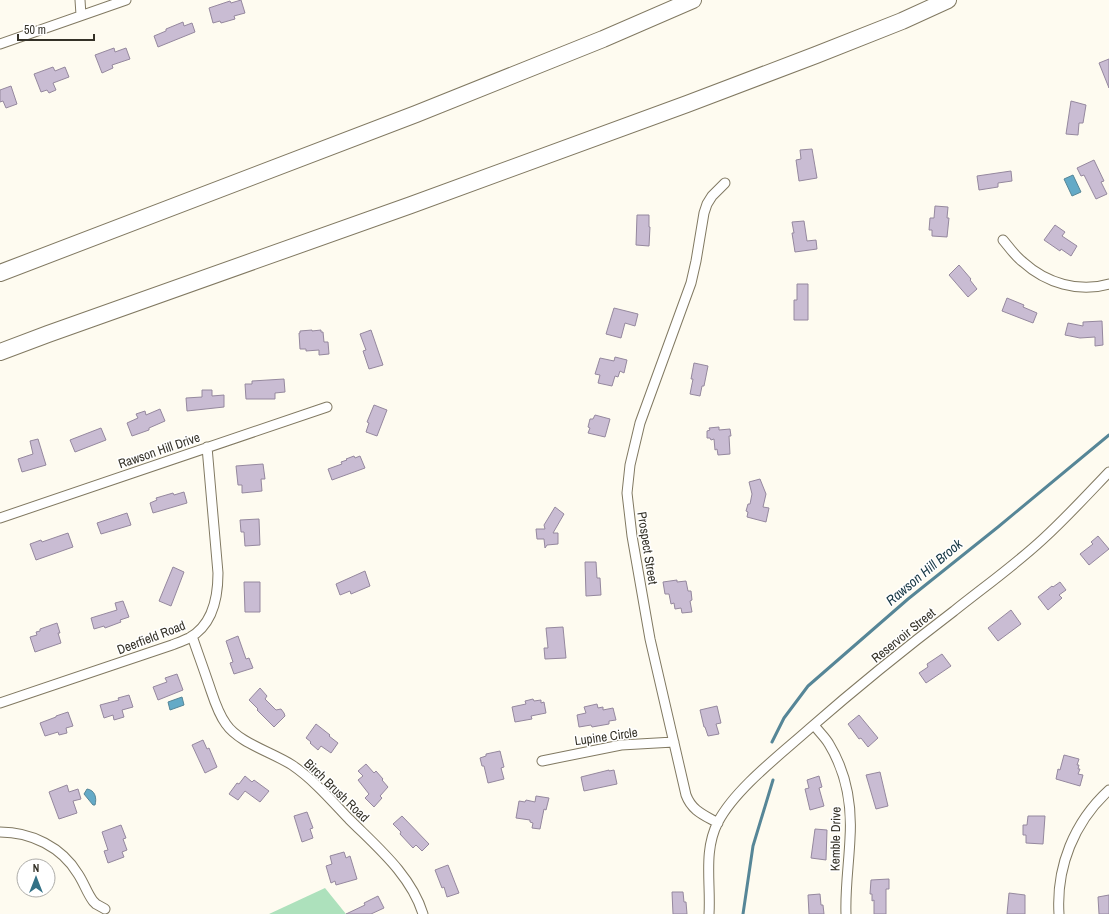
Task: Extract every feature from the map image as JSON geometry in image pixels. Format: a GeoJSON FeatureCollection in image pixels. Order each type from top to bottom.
{"type":"FeatureCollection","features":[{"type":"Feature","properties":{"kind":"highway"},"geometry":{"type":"LineString","coordinates":[[0,273],[416,114],[603,39],[693,0]]}},
{"type":"Feature","properties":{"kind":"highway"},"geometry":{"type":"LineString","coordinates":[[0,352],[688,104],[816,55],[948,0]]}},
{"type":"Feature","properties":{"kind":"street"},"geometry":{"type":"LineString","coordinates":[[80,0],[81,16]]}},
{"type":"Feature","properties":{"kind":"street"},"geometry":{"type":"LineString","coordinates":[[0,44],[126,0]]}},
{"type":"Feature","properties":{"kind":"street","name":"Prospect Street"},"geometry":{"type":"LineString","coordinates":[[718,823],[694,809],[688,802],[650,639],[629,507],[628,479],[632,451],[640,423],[691,283],[704,213],[712,196],[725,183]]}},
{"type":"Feature","properties":{"kind":"street"},"geometry":{"type":"LineString","coordinates":[[1003,240],[1023,262],[1036,272],[1051,280],[1061,284],[1084,288],[1109,284]]}},
{"type":"Feature","properties":{"kind":"street","name":"Rawson Hill Drive"},"geometry":{"type":"LineString","coordinates":[[0,518],[327,407]]}},
{"type":"Feature","properties":{"kind":"street","name":"Deerfield Road"},"geometry":{"type":"LineString","coordinates":[[0,703],[108,668],[172,645],[192,636],[202,627],[216,602],[218,589],[218,573],[207,448]]}},
{"type":"Feature","properties":{"kind":"street","name":"Reservoir Street"},"geometry":{"type":"LineString","coordinates":[[718,823],[730,804],[745,788],[814,726],[901,652],[1043,539],[1109,472]]}},
{"type":"Feature","properties":{"kind":"street","name":"Birch Brush Road"},"geometry":{"type":"LineString","coordinates":[[192,636],[219,712],[226,724],[232,731],[250,743],[302,772],[318,786],[399,870],[411,887],[420,904],[423,914]]}},
{"type":"Feature","properties":{"kind":"street","name":"Kemble Drive"},"geometry":{"type":"LineString","coordinates":[[814,726],[828,742],[833,751],[842,774],[850,806],[846,914]]}},
{"type":"Feature","properties":{"kind":"street","name":"Lupine Circle"},"geometry":{"type":"LineString","coordinates":[[542,760],[621,745],[674,742]]}},
{"type":"Feature","properties":{"kind":"street"},"geometry":{"type":"LineString","coordinates":[[1059,914],[1059,888],[1062,872],[1072,840],[1089,811],[1109,790]]}},
{"type":"Feature","properties":{"kind":"street"},"geometry":{"type":"LineString","coordinates":[[709,914],[709,854],[713,833],[718,823]]}},
{"type":"Feature","properties":{"kind":"street"},"geometry":{"type":"LineString","coordinates":[[0,832],[25,835],[43,842],[55,850],[72,866],[93,901],[105,909]]}},
{"type":"Feature","properties":{"kind":"green space"},"geometry":{"type":"Polygon","coordinates":[[[325,888],[346,914],[269,914],[325,888]]]}},
{"type":"Feature","properties":{"kind":"water"},"geometry":{"type":"Polygon","coordinates":[[[1073,175],[1081,192],[1072,196],[1064,179],[1073,175]]]}},
{"type":"Feature","properties":{"kind":"water"},"geometry":{"type":"Polygon","coordinates":[[[182,697],[184,705],[170,710],[168,702],[182,697]]]}},
{"type":"Feature","properties":{"kind":"water"},"geometry":{"type":"Polygon","coordinates":[[[87,789],[92,791],[95,795],[95,805],[93,805],[84,794],[87,789]]]}},
{"type":"Feature","properties":{"kind":"building"},"geometry":{"type":"Polygon","coordinates":[[[241,0],[245,13],[234,16],[235,19],[221,23],[220,21],[213,23],[209,8],[230,1],[231,3],[241,0]]]}},
{"type":"Feature","properties":{"kind":"building"},"geometry":{"type":"Polygon","coordinates":[[[183,22],[184,26],[192,23],[195,32],[158,47],[154,36],[183,22]]]}},
{"type":"Feature","properties":{"kind":"building"},"geometry":{"type":"Polygon","coordinates":[[[114,48],[115,52],[126,48],[130,59],[112,65],[113,68],[102,73],[95,55],[114,48]]]}},
{"type":"Feature","properties":{"kind":"building"},"geometry":{"type":"Polygon","coordinates":[[[1109,59],[1109,88],[1099,63],[1109,59]]]}},
{"type":"Feature","properties":{"kind":"building"},"geometry":{"type":"Polygon","coordinates":[[[53,67],[55,71],[65,67],[69,77],[53,83],[56,90],[49,93],[47,90],[41,92],[34,74],[53,67]]]}},
{"type":"Feature","properties":{"kind":"building"},"geometry":{"type":"Polygon","coordinates":[[[11,86],[17,104],[6,108],[3,101],[0,102],[0,90],[11,86]]]}},
{"type":"Feature","properties":{"kind":"building"},"geometry":{"type":"Polygon","coordinates":[[[1071,101],[1086,105],[1083,123],[1079,123],[1078,135],[1066,134],[1071,101]]]}},
{"type":"Feature","properties":{"kind":"building"},"geometry":{"type":"Polygon","coordinates":[[[812,149],[817,178],[799,181],[796,160],[801,159],[800,150],[812,149]]]}},
{"type":"Feature","properties":{"kind":"building"},"geometry":{"type":"Polygon","coordinates":[[[1094,160],[1104,181],[1101,182],[1107,194],[1096,199],[1084,175],[1081,176],[1077,168],[1094,160]]]}},
{"type":"Feature","properties":{"kind":"building"},"geometry":{"type":"Polygon","coordinates":[[[1011,171],[1012,181],[998,183],[998,187],[979,190],[977,176],[1011,171]]]}},
{"type":"Feature","properties":{"kind":"building"},"geometry":{"type":"Polygon","coordinates":[[[935,206],[948,207],[947,218],[949,218],[947,237],[932,236],[932,230],[929,230],[930,218],[934,218],[935,206]]]}},
{"type":"Feature","properties":{"kind":"building"},"geometry":{"type":"Polygon","coordinates":[[[637,215],[649,215],[649,246],[636,245],[637,215]]]}},
{"type":"Feature","properties":{"kind":"building"},"geometry":{"type":"Polygon","coordinates":[[[804,221],[807,241],[816,240],[817,249],[795,252],[792,222],[804,221]]]}},
{"type":"Feature","properties":{"kind":"building"},"geometry":{"type":"Polygon","coordinates":[[[1055,225],[1065,232],[1062,236],[1077,246],[1071,256],[1061,249],[1060,251],[1044,240],[1055,225]]]}},
{"type":"Feature","properties":{"kind":"building"},"geometry":{"type":"Polygon","coordinates":[[[959,265],[977,289],[968,297],[949,275],[959,265]]]}},
{"type":"Feature","properties":{"kind":"building"},"geometry":{"type":"Polygon","coordinates":[[[797,284],[808,284],[808,320],[794,320],[794,300],[797,300],[797,284]]]}},
{"type":"Feature","properties":{"kind":"building"},"geometry":{"type":"Polygon","coordinates":[[[1007,298],[1024,305],[1023,307],[1037,313],[1033,323],[1002,311],[1007,298]]]}},
{"type":"Feature","properties":{"kind":"building"},"geometry":{"type":"Polygon","coordinates":[[[614,308],[638,314],[635,326],[625,323],[621,338],[606,334],[614,308]]]}},
{"type":"Feature","properties":{"kind":"building"},"geometry":{"type":"Polygon","coordinates":[[[1102,321],[1103,345],[1095,346],[1095,337],[1080,338],[1065,335],[1068,323],[1083,326],[1083,322],[1102,321]]]}},
{"type":"Feature","properties":{"kind":"building"},"geometry":{"type":"Polygon","coordinates":[[[321,330],[321,332],[323,332],[324,342],[328,342],[329,354],[319,355],[319,350],[306,351],[306,349],[300,349],[300,331],[321,330]]]}},
{"type":"Feature","properties":{"kind":"building"},"geometry":{"type":"Polygon","coordinates":[[[371,330],[383,365],[369,369],[363,351],[366,350],[360,334],[371,330]]]}},
{"type":"Feature","properties":{"kind":"building"},"geometry":{"type":"Polygon","coordinates":[[[615,357],[627,360],[624,373],[620,371],[618,377],[615,376],[612,386],[598,383],[600,375],[595,374],[600,358],[614,361],[615,357]]]}},
{"type":"Feature","properties":{"kind":"building"},"geometry":{"type":"Polygon","coordinates":[[[694,363],[708,366],[704,386],[702,386],[700,396],[690,394],[694,363]]]}},
{"type":"Feature","properties":{"kind":"building"},"geometry":{"type":"Polygon","coordinates":[[[284,379],[285,392],[275,393],[275,399],[246,399],[245,384],[252,384],[252,381],[284,379]]]}},
{"type":"Feature","properties":{"kind":"building"},"geometry":{"type":"Polygon","coordinates":[[[202,390],[212,390],[212,396],[224,395],[224,407],[187,411],[186,398],[202,397],[202,390]]]}},
{"type":"Feature","properties":{"kind":"building"},"geometry":{"type":"Polygon","coordinates":[[[374,405],[387,410],[377,436],[366,432],[369,423],[367,422],[374,405]]]}},
{"type":"Feature","properties":{"kind":"building"},"geometry":{"type":"Polygon","coordinates":[[[160,409],[165,421],[149,428],[149,430],[132,436],[127,423],[138,418],[136,414],[145,411],[146,415],[160,409]]]}},
{"type":"Feature","properties":{"kind":"building"},"geometry":{"type":"Polygon","coordinates":[[[595,415],[610,419],[605,437],[588,433],[590,428],[588,427],[590,419],[593,419],[595,415]]]}},
{"type":"Feature","properties":{"kind":"building"},"geometry":{"type":"Polygon","coordinates":[[[719,427],[719,430],[730,429],[730,454],[718,455],[717,449],[715,450],[714,439],[711,440],[710,438],[707,438],[707,431],[710,430],[709,428],[719,427]]]}},
{"type":"Feature","properties":{"kind":"building"},"geometry":{"type":"Polygon","coordinates":[[[101,428],[106,440],[75,452],[70,440],[101,428]]]}},
{"type":"Feature","properties":{"kind":"building"},"geometry":{"type":"Polygon","coordinates":[[[38,439],[46,465],[22,472],[18,459],[33,454],[30,441],[38,439]]]}},
{"type":"Feature","properties":{"kind":"building"},"geometry":{"type":"Polygon","coordinates":[[[354,456],[355,458],[360,456],[365,468],[332,480],[328,469],[342,464],[341,462],[354,456]]]}},
{"type":"Feature","properties":{"kind":"building"},"geometry":{"type":"Polygon","coordinates":[[[263,464],[265,479],[261,479],[262,491],[242,493],[242,485],[238,485],[236,466],[263,464]]]}},
{"type":"Feature","properties":{"kind":"building"},"geometry":{"type":"Polygon","coordinates":[[[760,479],[766,494],[763,507],[769,508],[766,522],[747,517],[748,512],[746,511],[748,504],[750,504],[752,494],[749,482],[760,479]]]}},
{"type":"Feature","properties":{"kind":"building"},"geometry":{"type":"Polygon","coordinates":[[[184,492],[187,503],[153,513],[150,503],[157,500],[156,498],[173,493],[174,495],[184,492]]]}},
{"type":"Feature","properties":{"kind":"building"},"geometry":{"type":"Polygon","coordinates":[[[555,507],[564,514],[553,533],[558,533],[558,544],[547,545],[545,548],[544,539],[537,539],[536,529],[545,529],[544,525],[555,507]]]}},
{"type":"Feature","properties":{"kind":"building"},"geometry":{"type":"Polygon","coordinates":[[[127,513],[131,525],[101,534],[97,523],[127,513]]]}},
{"type":"Feature","properties":{"kind":"building"},"geometry":{"type":"Polygon","coordinates":[[[259,519],[260,545],[245,546],[244,532],[241,532],[240,520],[259,519]]]}},
{"type":"Feature","properties":{"kind":"building"},"geometry":{"type":"Polygon","coordinates":[[[68,533],[73,547],[36,560],[30,544],[41,540],[42,542],[68,533]]]}},
{"type":"Feature","properties":{"kind":"building"},"geometry":{"type":"Polygon","coordinates":[[[1098,536],[1109,549],[1089,565],[1080,554],[1093,544],[1091,542],[1098,536]]]}},
{"type":"Feature","properties":{"kind":"building"},"geometry":{"type":"Polygon","coordinates":[[[585,562],[596,562],[597,578],[600,578],[601,595],[586,596],[585,562]]]}},
{"type":"Feature","properties":{"kind":"building"},"geometry":{"type":"Polygon","coordinates":[[[173,567],[184,572],[171,606],[159,601],[173,567]]]}},
{"type":"Feature","properties":{"kind":"building"},"geometry":{"type":"Polygon","coordinates":[[[365,571],[370,586],[351,594],[350,591],[340,595],[336,584],[365,571]]]}},
{"type":"Feature","properties":{"kind":"building"},"geometry":{"type":"Polygon","coordinates":[[[677,580],[677,582],[686,581],[688,591],[691,591],[692,600],[690,601],[692,612],[682,613],[681,608],[675,609],[674,603],[671,604],[669,594],[665,594],[663,582],[677,580]]]}},
{"type":"Feature","properties":{"kind":"building"},"geometry":{"type":"Polygon","coordinates":[[[244,582],[260,582],[260,612],[245,612],[244,582]]]}},
{"type":"Feature","properties":{"kind":"building"},"geometry":{"type":"Polygon","coordinates":[[[1060,582],[1066,590],[1059,595],[1062,598],[1048,610],[1038,597],[1052,586],[1053,587],[1060,582]]]}},
{"type":"Feature","properties":{"kind":"building"},"geometry":{"type":"Polygon","coordinates":[[[123,601],[129,617],[120,620],[121,622],[105,628],[104,626],[94,629],[91,618],[117,610],[115,603],[123,601]]]}},
{"type":"Feature","properties":{"kind":"building"},"geometry":{"type":"Polygon","coordinates":[[[1011,610],[1021,624],[998,641],[988,628],[1011,610]]]}},
{"type":"Feature","properties":{"kind":"building"},"geometry":{"type":"Polygon","coordinates":[[[57,623],[61,643],[35,652],[30,637],[37,635],[36,632],[40,631],[40,629],[57,623]]]}},
{"type":"Feature","properties":{"kind":"building"},"geometry":{"type":"Polygon","coordinates":[[[563,627],[566,658],[545,659],[544,648],[548,648],[546,628],[563,627]]]}},
{"type":"Feature","properties":{"kind":"building"},"geometry":{"type":"Polygon","coordinates":[[[238,636],[246,659],[249,658],[253,668],[234,674],[230,663],[233,662],[226,641],[238,636]]]}},
{"type":"Feature","properties":{"kind":"building"},"geometry":{"type":"Polygon","coordinates":[[[942,654],[951,666],[926,683],[919,673],[928,667],[927,664],[942,654]]]}},
{"type":"Feature","properties":{"kind":"building"},"geometry":{"type":"Polygon","coordinates":[[[177,674],[183,690],[158,700],[153,687],[167,682],[165,678],[177,674]]]}},
{"type":"Feature","properties":{"kind":"building"},"geometry":{"type":"Polygon","coordinates":[[[260,688],[267,696],[265,699],[276,710],[281,709],[284,713],[285,716],[274,727],[249,700],[260,688]]]}},
{"type":"Feature","properties":{"kind":"building"},"geometry":{"type":"Polygon","coordinates":[[[129,695],[133,707],[122,710],[124,717],[114,720],[113,715],[104,718],[100,705],[119,700],[118,698],[129,695]]]}},
{"type":"Feature","properties":{"kind":"building"},"geometry":{"type":"Polygon","coordinates":[[[533,699],[534,701],[541,700],[541,703],[544,702],[546,713],[531,716],[532,719],[515,722],[512,707],[526,704],[525,701],[533,699]]]}},
{"type":"Feature","properties":{"kind":"building"},"geometry":{"type":"Polygon","coordinates":[[[597,704],[598,708],[603,707],[603,710],[613,708],[616,720],[609,721],[609,724],[592,727],[591,725],[579,727],[577,715],[586,713],[584,707],[597,704]]]}},
{"type":"Feature","properties":{"kind":"building"},"geometry":{"type":"Polygon","coordinates":[[[717,706],[721,723],[716,724],[719,734],[708,736],[700,710],[717,706]]]}},
{"type":"Feature","properties":{"kind":"building"},"geometry":{"type":"Polygon","coordinates":[[[68,712],[73,726],[66,728],[67,733],[59,735],[58,732],[45,736],[40,723],[68,712]]]}},
{"type":"Feature","properties":{"kind":"building"},"geometry":{"type":"Polygon","coordinates":[[[859,715],[878,738],[868,747],[861,738],[859,739],[848,724],[859,715]]]}},
{"type":"Feature","properties":{"kind":"building"},"geometry":{"type":"Polygon","coordinates":[[[316,724],[338,743],[331,753],[321,746],[318,750],[306,738],[316,724]]]}},
{"type":"Feature","properties":{"kind":"building"},"geometry":{"type":"Polygon","coordinates":[[[203,740],[207,749],[209,748],[217,767],[205,773],[192,745],[203,740]]]}},
{"type":"Feature","properties":{"kind":"building"},"geometry":{"type":"Polygon","coordinates":[[[500,751],[504,767],[501,768],[504,779],[488,783],[484,766],[482,766],[480,758],[486,756],[486,754],[500,751]]]}},
{"type":"Feature","properties":{"kind":"building"},"geometry":{"type":"Polygon","coordinates":[[[1064,755],[1079,759],[1077,765],[1079,765],[1078,769],[1080,769],[1078,774],[1083,775],[1080,786],[1056,779],[1058,769],[1060,770],[1064,755]]]}},
{"type":"Feature","properties":{"kind":"building"},"geometry":{"type":"Polygon","coordinates":[[[366,764],[374,773],[376,771],[388,787],[380,796],[382,798],[374,807],[365,798],[369,794],[358,780],[363,776],[358,771],[366,764]]]}},
{"type":"Feature","properties":{"kind":"building"},"geometry":{"type":"Polygon","coordinates":[[[614,770],[617,784],[584,791],[581,777],[614,770]]]}},
{"type":"Feature","properties":{"kind":"building"},"geometry":{"type":"Polygon","coordinates":[[[880,772],[888,806],[876,809],[866,775],[880,772]]]}},
{"type":"Feature","properties":{"kind":"building"},"geometry":{"type":"Polygon","coordinates":[[[245,776],[252,782],[254,780],[269,791],[260,802],[245,791],[238,800],[229,794],[237,783],[239,784],[245,776]]]}},
{"type":"Feature","properties":{"kind":"building"},"geometry":{"type":"Polygon","coordinates":[[[819,776],[822,787],[819,788],[824,806],[810,810],[805,789],[809,788],[807,780],[819,776]]]}},
{"type":"Feature","properties":{"kind":"building"},"geometry":{"type":"Polygon","coordinates":[[[67,785],[69,792],[78,789],[81,799],[73,801],[77,813],[59,819],[49,792],[67,785]]]}},
{"type":"Feature","properties":{"kind":"building"},"geometry":{"type":"Polygon","coordinates":[[[536,796],[549,798],[546,810],[544,809],[540,829],[532,828],[533,823],[530,822],[530,820],[516,818],[519,801],[525,802],[526,800],[535,802],[536,796]]]}},
{"type":"Feature","properties":{"kind":"building"},"geometry":{"type":"Polygon","coordinates":[[[307,812],[313,828],[310,829],[313,838],[302,842],[294,816],[307,812]]]}},
{"type":"Feature","properties":{"kind":"building"},"geometry":{"type":"Polygon","coordinates":[[[402,816],[429,844],[422,851],[416,845],[413,848],[393,824],[402,816]]]}},
{"type":"Feature","properties":{"kind":"building"},"geometry":{"type":"Polygon","coordinates":[[[1028,816],[1045,816],[1043,844],[1026,843],[1026,835],[1023,835],[1023,825],[1027,825],[1028,816]]]}},
{"type":"Feature","properties":{"kind":"building"},"geometry":{"type":"Polygon","coordinates":[[[121,825],[126,838],[123,839],[127,850],[122,852],[124,857],[108,863],[104,851],[108,850],[102,832],[121,825]]]}},
{"type":"Feature","properties":{"kind":"building"},"geometry":{"type":"Polygon","coordinates":[[[815,829],[827,830],[826,860],[811,858],[815,829]]]}},
{"type":"Feature","properties":{"kind":"building"},"geometry":{"type":"Polygon","coordinates":[[[344,852],[346,858],[350,856],[357,879],[336,885],[335,881],[331,883],[326,866],[332,864],[330,856],[344,852]]]}},
{"type":"Feature","properties":{"kind":"building"},"geometry":{"type":"Polygon","coordinates":[[[448,865],[459,893],[447,897],[444,887],[442,888],[435,870],[448,865]]]}},
{"type":"Feature","properties":{"kind":"building"},"geometry":{"type":"Polygon","coordinates":[[[889,879],[889,889],[886,889],[886,914],[874,914],[874,900],[872,901],[872,894],[870,894],[871,880],[889,879]]]}},
{"type":"Feature","properties":{"kind":"building"},"geometry":{"type":"Polygon","coordinates":[[[672,892],[683,892],[687,914],[673,914],[672,892]]]}},
{"type":"Feature","properties":{"kind":"building"},"geometry":{"type":"Polygon","coordinates":[[[1009,893],[1025,895],[1025,914],[1007,914],[1009,893]]]}},
{"type":"Feature","properties":{"kind":"building"},"geometry":{"type":"Polygon","coordinates":[[[820,894],[824,914],[809,914],[808,895],[820,894]]]}},
{"type":"Feature","properties":{"kind":"building"},"geometry":{"type":"Polygon","coordinates":[[[1109,895],[1109,914],[1099,914],[1098,897],[1109,895]]]}},
{"type":"Feature","properties":{"kind":"building"},"geometry":{"type":"Polygon","coordinates":[[[378,896],[384,908],[371,914],[346,914],[365,905],[364,903],[378,896]]]}},
{"type":"Feature","properties":{"kind":"waterway","name":"Rawson Hill Brook"},"geometry":{"type":"LineString","coordinates":[[772,742],[784,718],[808,686],[908,599],[1109,435]]}},
{"type":"Feature","properties":{"kind":"waterway","name":"Rawson Hill Brook"},"geometry":{"type":"LineString","coordinates":[[743,914],[753,846],[773,780]]}}]}
